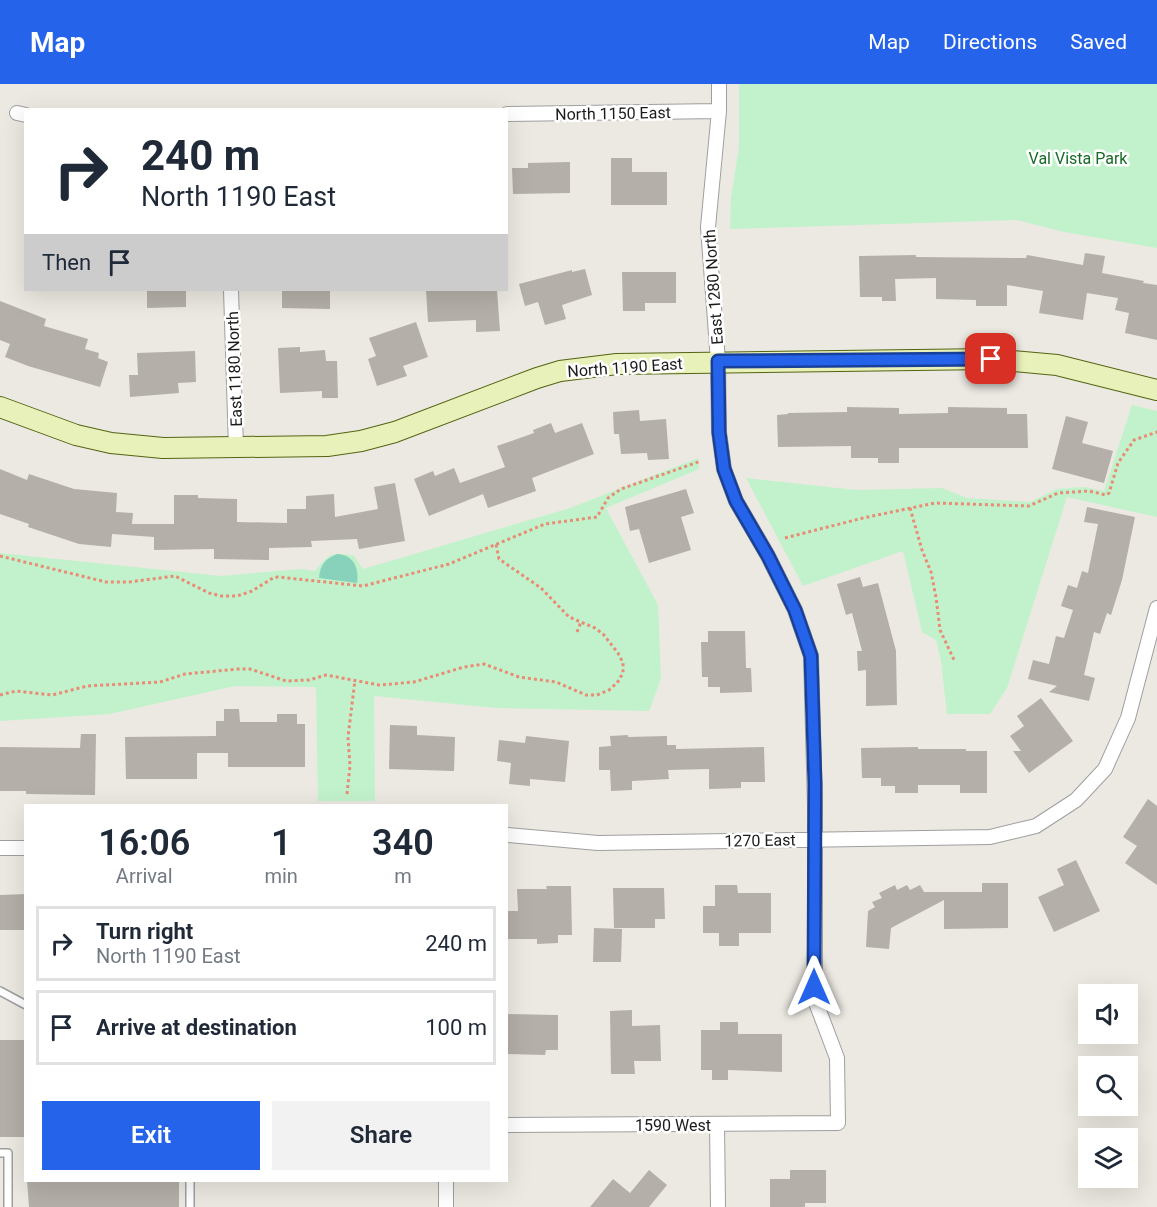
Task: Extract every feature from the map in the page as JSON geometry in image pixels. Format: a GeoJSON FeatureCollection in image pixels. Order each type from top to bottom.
{"type":"FeatureCollection","features":[{"type":"Feature","properties":{"kind":"street","name":"East 1280 North"},"geometry":{"type":"LineString","coordinates":[[719,84],[719,111],[708,228],[718,361],[719,432],[724,469],[736,501],[768,556],[795,610],[811,656],[814,696],[815,1000],[837,1058],[838,1123]]}},
{"type":"Feature","properties":{"kind":"street","name":"North 1150 East"},"geometry":{"type":"LineString","coordinates":[[508,114],[719,111]]}},
{"type":"Feature","properties":{"kind":"street","name":"East 1180 North"},"geometry":{"type":"LineString","coordinates":[[231,291],[236,448]]}},
{"type":"Feature","properties":{"kind":"street","name":"North 1190 East"},"geometry":{"type":"LineString","coordinates":[[0,407],[76,435],[111,443],[163,448],[236,448],[327,446],[361,441],[395,432],[489,395],[560,371],[617,364],[991,359],[1057,365],[1157,390]]}},
{"type":"Feature","properties":{"kind":"street","name":"1270 East"},"geometry":{"type":"LineString","coordinates":[[508,835],[598,843],[990,837],[1036,826],[1076,800],[1105,769],[1128,718],[1157,608]]}},
{"type":"Feature","properties":{"kind":"street"},"geometry":{"type":"LineString","coordinates":[[0,848],[24,848]]}},
{"type":"Feature","properties":{"kind":"street","name":"1590 West"},"geometry":{"type":"LineString","coordinates":[[508,1125],[838,1123]]}},
{"type":"Feature","properties":{"kind":"street"},"geometry":{"type":"LineString","coordinates":[[717,1124],[718,1207]]}},
{"type":"Feature","properties":{"kind":"street"},"geometry":{"type":"LineString","coordinates":[[446,1182],[446,1207]]}},
{"type":"Feature","properties":{"kind":"lane"},"geometry":{"type":"LineString","coordinates":[[0,992],[24,1004]]}},
{"type":"Feature","properties":{"kind":"lane"},"geometry":{"type":"LineString","coordinates":[[0,1153],[8,1153],[8,1207]]}},
{"type":"Feature","properties":{"kind":"lane"},"geometry":{"type":"LineString","coordinates":[[190,1182],[190,1207]]}},
{"type":"Feature","properties":{"kind":"path"},"geometry":{"type":"LineString","coordinates":[[785,538],[863,518],[943,502],[1029,506],[1058,493],[1089,491],[1106,495],[1109,493],[1118,462],[1134,440],[1157,432]]}},
{"type":"Feature","properties":{"kind":"path"},"geometry":{"type":"LineString","coordinates":[[0,556],[106,582],[129,582],[175,576],[209,593],[229,596],[252,591],[273,578],[279,577],[363,586],[450,564],[545,524],[597,517],[608,498],[621,489],[701,461]]}},
{"type":"Feature","properties":{"kind":"path"},"geometry":{"type":"LineString","coordinates":[[910,508],[931,572],[940,630],[955,662]]}},
{"type":"Feature","properties":{"kind":"path"},"geometry":{"type":"LineString","coordinates":[[0,695],[16,691],[52,695],[87,686],[160,682],[184,675],[238,669],[250,669],[286,681],[309,680],[326,675],[379,685],[414,682],[464,667],[483,664],[519,677],[556,682],[586,695],[597,695],[609,690],[623,673],[623,663],[618,653],[603,634],[569,617],[541,588],[500,559],[496,544]]}},
{"type":"Feature","properties":{"kind":"path"},"geometry":{"type":"LineString","coordinates":[[577,632],[581,622]]}},
{"type":"Feature","properties":{"kind":"path"},"geometry":{"type":"LineString","coordinates":[[347,794],[350,766],[348,737],[355,680]]}},
{"type":"Feature","properties":{"kind":"green space","name":"Val Vista Park"},"geometry":{"type":"Polygon","coordinates":[[[739,84],[1157,84],[1157,248],[1064,232],[1017,220],[730,229],[731,198],[739,146],[739,84]]]}},
{"type":"Feature","properties":{"kind":"green space"},"geometry":{"type":"Polygon","coordinates":[[[1132,405],[1157,411],[1157,517],[1067,497],[1007,688],[990,714],[947,714],[941,661],[936,640],[922,632],[903,551],[803,586],[746,478],[856,490],[942,488],[967,498],[1030,502],[1057,489],[1084,487],[1104,491],[1132,405]]]}},
{"type":"Feature","properties":{"kind":"green space"},"geometry":{"type":"Polygon","coordinates":[[[698,458],[699,469],[606,508],[658,605],[661,679],[649,711],[496,708],[374,696],[375,801],[318,801],[316,687],[235,686],[110,714],[0,721],[0,553],[221,576],[301,569],[315,571],[328,557],[341,554],[354,556],[363,569],[570,508],[698,458]]]}},
{"type":"Feature","properties":{"kind":"green space"},"geometry":{"type":"Polygon","coordinates":[[[337,554],[348,557],[354,563],[357,583],[319,578],[324,563],[337,554]]]}},
{"type":"Feature","properties":{"kind":"building"},"geometry":{"type":"Polygon","coordinates":[[[611,158],[632,158],[632,172],[667,172],[667,205],[611,205],[611,158]]]}},
{"type":"Feature","properties":{"kind":"building"},"geometry":{"type":"Polygon","coordinates":[[[570,162],[570,193],[513,194],[512,168],[528,168],[528,163],[570,162]]]}},
{"type":"Feature","properties":{"kind":"building"},"geometry":{"type":"Polygon","coordinates":[[[1085,253],[1105,256],[1102,273],[1157,285],[1157,340],[1125,333],[1129,313],[1115,310],[1118,298],[1087,293],[1083,320],[1039,313],[1043,291],[1007,285],[1007,306],[976,306],[976,300],[936,299],[936,278],[895,279],[896,301],[882,301],[882,297],[860,297],[859,256],[1026,258],[1027,255],[1083,265],[1085,253]]]}},
{"type":"Feature","properties":{"kind":"building"},"geometry":{"type":"Polygon","coordinates":[[[585,269],[592,295],[562,305],[566,319],[545,325],[538,302],[525,306],[519,284],[572,270],[572,272],[585,269]]]}},
{"type":"Feature","properties":{"kind":"building"},"geometry":{"type":"Polygon","coordinates":[[[622,272],[676,272],[676,303],[645,303],[645,311],[623,311],[622,272]]]}},
{"type":"Feature","properties":{"kind":"building"},"geometry":{"type":"Polygon","coordinates":[[[147,291],[186,291],[186,307],[147,308],[147,291]]]}},
{"type":"Feature","properties":{"kind":"building"},"geometry":{"type":"Polygon","coordinates":[[[282,291],[330,291],[330,309],[282,308],[282,291]]]}},
{"type":"Feature","properties":{"kind":"building"},"geometry":{"type":"Polygon","coordinates":[[[426,291],[497,291],[500,331],[476,332],[476,320],[428,322],[426,291]]]}},
{"type":"Feature","properties":{"kind":"building"},"geometry":{"type":"Polygon","coordinates":[[[0,301],[46,319],[44,326],[88,339],[85,349],[99,353],[98,358],[108,362],[100,387],[5,357],[10,344],[0,340],[0,301]]]}},
{"type":"Feature","properties":{"kind":"building"},"geometry":{"type":"Polygon","coordinates":[[[416,322],[428,357],[403,366],[407,376],[377,386],[368,359],[376,356],[369,338],[416,322]]]}},
{"type":"Feature","properties":{"kind":"building"},"geometry":{"type":"Polygon","coordinates":[[[300,347],[300,352],[325,350],[326,361],[337,361],[338,398],[322,398],[322,391],[280,393],[278,348],[300,347]]]}},
{"type":"Feature","properties":{"kind":"building"},"geometry":{"type":"Polygon","coordinates":[[[195,351],[196,382],[178,383],[179,393],[130,397],[129,375],[138,375],[137,353],[195,351]]]}},
{"type":"Feature","properties":{"kind":"building"},"geometry":{"type":"Polygon","coordinates":[[[847,407],[899,408],[899,414],[948,413],[948,407],[1007,408],[1007,414],[1027,414],[1028,448],[899,448],[899,463],[878,463],[878,458],[851,458],[851,446],[778,447],[777,415],[847,412],[847,407]]]}},
{"type":"Feature","properties":{"kind":"building"},"geometry":{"type":"Polygon","coordinates":[[[639,410],[640,421],[666,419],[669,459],[648,460],[647,453],[621,454],[619,434],[614,434],[613,412],[639,410]]]}},
{"type":"Feature","properties":{"kind":"building"},"geometry":{"type":"Polygon","coordinates":[[[1066,416],[1088,422],[1082,443],[1113,451],[1104,483],[1052,469],[1066,416]]]}},
{"type":"Feature","properties":{"kind":"building"},"geometry":{"type":"Polygon","coordinates":[[[551,423],[555,433],[582,423],[594,454],[532,478],[536,491],[488,508],[483,494],[429,516],[414,479],[433,471],[435,476],[454,468],[460,483],[505,467],[497,446],[534,433],[533,430],[551,423]]]}},
{"type":"Feature","properties":{"kind":"building"},"geometry":{"type":"Polygon","coordinates":[[[0,469],[27,480],[29,474],[74,489],[117,493],[116,512],[133,513],[132,524],[174,524],[174,495],[237,499],[237,522],[287,523],[287,509],[306,509],[306,496],[334,494],[335,517],[378,509],[374,487],[395,483],[405,541],[359,549],[357,539],[311,541],[312,547],[269,548],[269,560],[214,559],[214,549],[154,550],[154,537],[112,534],[111,547],[79,544],[28,527],[29,524],[0,514],[0,469]]]}},
{"type":"Feature","properties":{"kind":"building"},"geometry":{"type":"Polygon","coordinates":[[[686,489],[694,513],[681,517],[691,550],[649,563],[639,529],[630,531],[625,507],[686,489]]]}},
{"type":"Feature","properties":{"kind":"building"},"geometry":{"type":"Polygon","coordinates":[[[1087,507],[1135,517],[1122,580],[1111,615],[1107,613],[1100,634],[1094,632],[1084,675],[1095,678],[1089,701],[1049,692],[1057,686],[1028,679],[1033,660],[1049,664],[1056,636],[1064,638],[1073,610],[1061,606],[1068,585],[1077,588],[1082,571],[1088,573],[1098,524],[1084,522],[1087,507]]]}},
{"type":"Feature","properties":{"kind":"building"},"geometry":{"type":"Polygon","coordinates":[[[860,577],[863,587],[878,583],[896,651],[897,705],[866,706],[866,670],[858,671],[857,651],[862,651],[852,613],[846,615],[837,584],[860,577]]]}},
{"type":"Feature","properties":{"kind":"building"},"geometry":{"type":"Polygon","coordinates":[[[708,631],[745,631],[746,668],[751,668],[752,692],[720,693],[720,687],[708,687],[708,677],[702,677],[701,642],[708,642],[708,631]]]}},
{"type":"Feature","properties":{"kind":"building"},"geometry":{"type":"Polygon","coordinates":[[[1041,698],[1073,741],[1029,773],[1013,751],[1021,751],[1010,736],[1024,726],[1017,716],[1041,698]]]}},
{"type":"Feature","properties":{"kind":"building"},"geometry":{"type":"Polygon","coordinates":[[[224,709],[239,709],[240,722],[277,722],[277,714],[297,714],[297,724],[305,724],[305,767],[228,767],[228,753],[197,753],[197,779],[126,779],[125,737],[216,736],[216,721],[224,721],[224,709]]]}},
{"type":"Feature","properties":{"kind":"building"},"geometry":{"type":"Polygon","coordinates":[[[390,725],[417,726],[417,735],[455,737],[454,771],[389,769],[390,725]]]}},
{"type":"Feature","properties":{"kind":"building"},"geometry":{"type":"Polygon","coordinates":[[[81,734],[96,734],[95,795],[26,794],[26,791],[0,791],[0,747],[80,748],[81,734]]]}},
{"type":"Feature","properties":{"kind":"building"},"geometry":{"type":"Polygon","coordinates":[[[628,735],[628,737],[667,736],[667,745],[676,745],[676,749],[764,747],[765,782],[741,782],[741,788],[709,789],[709,769],[668,770],[669,779],[632,781],[632,790],[611,791],[610,770],[599,770],[599,747],[611,746],[610,736],[628,735]]]}},
{"type":"Feature","properties":{"kind":"building"},"geometry":{"type":"Polygon","coordinates":[[[526,736],[569,741],[565,782],[530,779],[530,786],[509,784],[511,763],[497,761],[499,740],[525,743],[526,736]]]}},
{"type":"Feature","properties":{"kind":"building"},"geometry":{"type":"Polygon","coordinates":[[[918,747],[918,749],[987,751],[987,793],[960,793],[960,785],[918,785],[918,793],[895,793],[895,786],[881,786],[881,778],[862,778],[861,748],[918,747]]]}},
{"type":"Feature","properties":{"kind":"building"},"geometry":{"type":"Polygon","coordinates":[[[1148,799],[1157,806],[1157,885],[1125,863],[1137,846],[1123,837],[1148,799]]]}},
{"type":"Feature","properties":{"kind":"building"},"geometry":{"type":"Polygon","coordinates":[[[1076,860],[1100,911],[1054,932],[1038,897],[1064,885],[1057,869],[1076,860]]]}},
{"type":"Feature","properties":{"kind":"building"},"geometry":{"type":"Polygon","coordinates":[[[982,883],[1008,883],[1008,928],[944,929],[944,900],[891,928],[889,949],[866,947],[868,911],[875,907],[872,902],[882,898],[879,893],[895,885],[897,890],[907,885],[910,890],[920,885],[924,892],[982,892],[982,883]]]}},
{"type":"Feature","properties":{"kind":"building"},"geometry":{"type":"Polygon","coordinates":[[[715,885],[737,885],[738,893],[771,893],[771,933],[739,933],[739,946],[719,946],[719,933],[703,933],[703,906],[715,906],[715,885]]]}},
{"type":"Feature","properties":{"kind":"building"},"geometry":{"type":"Polygon","coordinates":[[[546,886],[571,886],[572,935],[558,935],[558,943],[537,944],[537,939],[508,939],[508,911],[518,911],[517,889],[547,889],[546,886]]]}},
{"type":"Feature","properties":{"kind":"building"},"geometry":{"type":"Polygon","coordinates":[[[613,888],[664,888],[665,919],[655,919],[655,928],[614,928],[613,888]]]}},
{"type":"Feature","properties":{"kind":"building"},"geometry":{"type":"Polygon","coordinates":[[[24,894],[24,930],[0,930],[0,895],[24,894]]]}},
{"type":"Feature","properties":{"kind":"building"},"geometry":{"type":"Polygon","coordinates":[[[594,928],[622,929],[621,962],[593,962],[594,928]]]}},
{"type":"Feature","properties":{"kind":"building"},"geometry":{"type":"Polygon","coordinates":[[[632,1010],[632,1026],[660,1025],[661,1061],[634,1061],[635,1074],[611,1074],[610,1011],[632,1010]]]}},
{"type":"Feature","properties":{"kind":"building"},"geometry":{"type":"Polygon","coordinates":[[[508,1014],[558,1015],[558,1050],[546,1050],[545,1055],[508,1054],[508,1014]]]}},
{"type":"Feature","properties":{"kind":"building"},"geometry":{"type":"Polygon","coordinates":[[[720,1022],[738,1022],[738,1034],[782,1034],[782,1072],[728,1070],[728,1080],[712,1080],[712,1070],[701,1070],[701,1030],[720,1030],[720,1022]]]}},
{"type":"Feature","properties":{"kind":"building"},"geometry":{"type":"Polygon","coordinates":[[[0,1040],[24,1040],[24,1137],[0,1137],[0,1040]]]}},
{"type":"Feature","properties":{"kind":"building"},"geometry":{"type":"Polygon","coordinates":[[[649,1170],[667,1185],[649,1207],[590,1207],[613,1179],[630,1193],[649,1170]]]}},
{"type":"Feature","properties":{"kind":"building"},"geometry":{"type":"Polygon","coordinates":[[[790,1170],[826,1170],[826,1203],[805,1203],[805,1207],[770,1207],[770,1179],[790,1179],[790,1170]]]}},
{"type":"Feature","properties":{"kind":"building"},"geometry":{"type":"Polygon","coordinates":[[[27,1182],[179,1182],[179,1207],[29,1207],[27,1182]]]}},
{"type":"Feature","properties":{"kind":"route"},"geometry":{"type":"LineString","coordinates":[[814,987],[815,784],[811,656],[795,610],[768,556],[736,501],[724,469],[719,432],[718,361],[991,359]]}}]}
